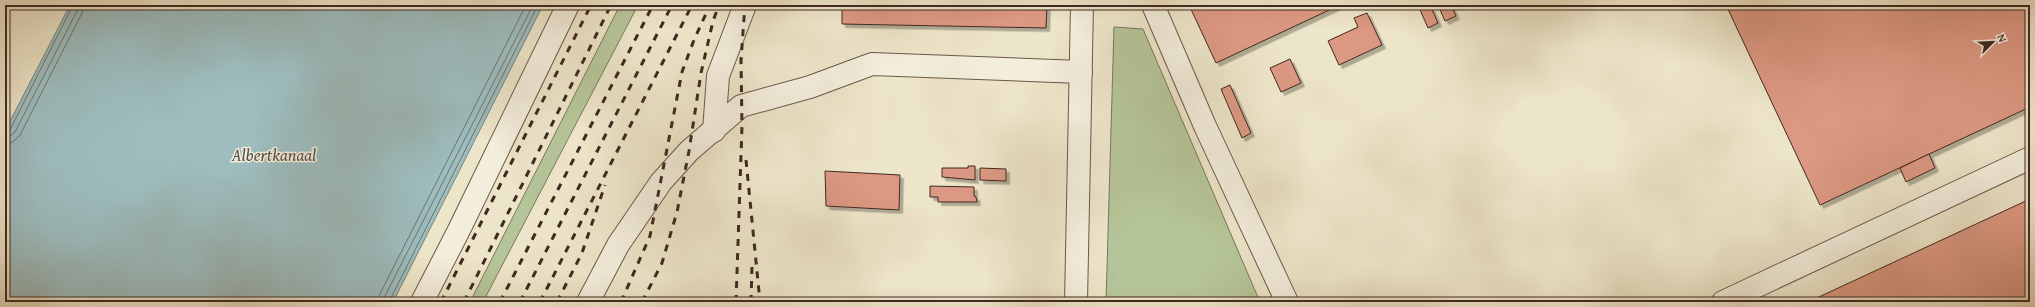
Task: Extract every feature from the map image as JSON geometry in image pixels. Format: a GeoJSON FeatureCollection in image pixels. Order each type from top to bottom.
{"type":"FeatureCollection","features":[{"type":"Feature","properties":{"kind":"lane"},"geometry":{"type":"LineString","coordinates":[[422,302],[459,230],[568,5]]}},
{"type":"Feature","properties":{"kind":"lane"},"geometry":{"type":"LineString","coordinates":[[714,131],[718,76],[746,5]]}},
{"type":"Feature","properties":{"kind":"lane"},"geometry":{"type":"LineString","coordinates":[[1076,302],[1082,5]]}},
{"type":"Feature","properties":{"kind":"lane"},"geometry":{"type":"LineString","coordinates":[[1153,5],[1205,126],[1287,302]]}},
{"type":"Feature","properties":{"kind":"lane"},"geometry":{"type":"LineString","coordinates":[[588,302],[618,245],[660,182],[689,151],[714,131],[741,106],[810,88],[872,64],[1081,72]]}},
{"type":"Feature","properties":{"kind":"lane"},"geometry":{"type":"LineString","coordinates":[[1723,302],[2030,158]]}},
{"type":"Feature","properties":{"kind":"green space"},"geometry":{"type":"Polygon","coordinates":[[[620,5],[638,5],[483,302],[470,302],[620,5]]]}},
{"type":"Feature","properties":{"kind":"green space"},"geometry":{"type":"Polygon","coordinates":[[[1114,27],[1143,29],[1260,302],[1106,302],[1114,27]]]}},
{"type":"Feature","properties":{"kind":"water","name":"Albertkanaal"},"geometry":{"type":"Polygon","coordinates":[[[70,5],[543,5],[393,302],[5,302],[5,131],[70,5]]]}},
{"type":"Feature","properties":{"kind":"building"},"geometry":{"type":"Polygon","coordinates":[[[842,5],[1047,5],[1046,28],[842,24],[842,5]]]}},
{"type":"Feature","properties":{"kind":"building"},"geometry":{"type":"Polygon","coordinates":[[[1189,5],[1340,5],[1216,63],[1189,5]]]}},
{"type":"Feature","properties":{"kind":"building"},"geometry":{"type":"Polygon","coordinates":[[[1418,5],[1430,5],[1438,23],[1428,28],[1418,5]]]}},
{"type":"Feature","properties":{"kind":"building"},"geometry":{"type":"Polygon","coordinates":[[[1438,5],[1451,5],[1456,16],[1445,21],[1438,5]]]}},
{"type":"Feature","properties":{"kind":"building"},"geometry":{"type":"Polygon","coordinates":[[[1726,5],[2030,5],[2030,107],[1820,205],[1726,5]]]}},
{"type":"Feature","properties":{"kind":"building"},"geometry":{"type":"Polygon","coordinates":[[[1367,13],[1382,45],[1339,65],[1328,41],[1358,27],[1354,18],[1367,13]]]}},
{"type":"Feature","properties":{"kind":"building"},"geometry":{"type":"Polygon","coordinates":[[[1290,59],[1301,83],[1281,92],[1270,68],[1290,59]]]}},
{"type":"Feature","properties":{"kind":"building"},"geometry":{"type":"Polygon","coordinates":[[[1230,85],[1251,133],[1242,138],[1221,89],[1230,85]]]}},
{"type":"Feature","properties":{"kind":"building"},"geometry":{"type":"Polygon","coordinates":[[[1929,154],[1935,168],[1906,182],[1900,168],[1929,154]]]}},
{"type":"Feature","properties":{"kind":"building"},"geometry":{"type":"Polygon","coordinates":[[[968,166],[975,166],[975,180],[942,177],[942,168],[968,168],[968,166]]]}},
{"type":"Feature","properties":{"kind":"building"},"geometry":{"type":"Polygon","coordinates":[[[980,168],[1006,169],[1006,181],[980,180],[980,168]]]}},
{"type":"Feature","properties":{"kind":"building"},"geometry":{"type":"Polygon","coordinates":[[[825,171],[900,175],[899,210],[826,206],[825,171]]]}},
{"type":"Feature","properties":{"kind":"building"},"geometry":{"type":"Polygon","coordinates":[[[930,186],[974,187],[974,196],[976,197],[977,202],[938,202],[938,197],[930,197],[930,186]]]}},
{"type":"Feature","properties":{"kind":"building"},"geometry":{"type":"Polygon","coordinates":[[[2030,199],[2030,302],[1808,302],[2030,199]]]}},
{"type":"Feature","properties":{"kind":"railway"},"geometry":{"type":"LineString","coordinates":[[441,302],[591,5]]}},
{"type":"Feature","properties":{"kind":"railway"},"geometry":{"type":"LineString","coordinates":[[464,302],[611,5]]}},
{"type":"Feature","properties":{"kind":"railway"},"geometry":{"type":"LineString","coordinates":[[500,302],[653,5]]}},
{"type":"Feature","properties":{"kind":"railway"},"geometry":{"type":"LineString","coordinates":[[520,302],[672,5]]}},
{"type":"Feature","properties":{"kind":"railway"},"geometry":{"type":"LineString","coordinates":[[540,302],[692,5]]}},
{"type":"Feature","properties":{"kind":"railway"},"geometry":{"type":"LineString","coordinates":[[621,302],[650,236],[682,72],[694,40],[710,5]]}},
{"type":"Feature","properties":{"kind":"railway"},"geometry":{"type":"LineString","coordinates":[[642,302],[662,263],[677,212],[689,151],[701,73],[713,21],[719,5]]}},
{"type":"Feature","properties":{"kind":"railway"},"geometry":{"type":"LineString","coordinates":[[736,302],[742,126],[741,60],[745,5]]}},
{"type":"Feature","properties":{"kind":"railway"},"geometry":{"type":"LineString","coordinates":[[746,160],[760,302]]}},
{"type":"Feature","properties":{"kind":"railway"},"geometry":{"type":"LineString","coordinates":[[557,302],[582,253],[605,185]]}},
{"type":"Feature","properties":{"kind":"railway"},"geometry":{"type":"LineString","coordinates":[[751,302],[752,266]]}}]}
